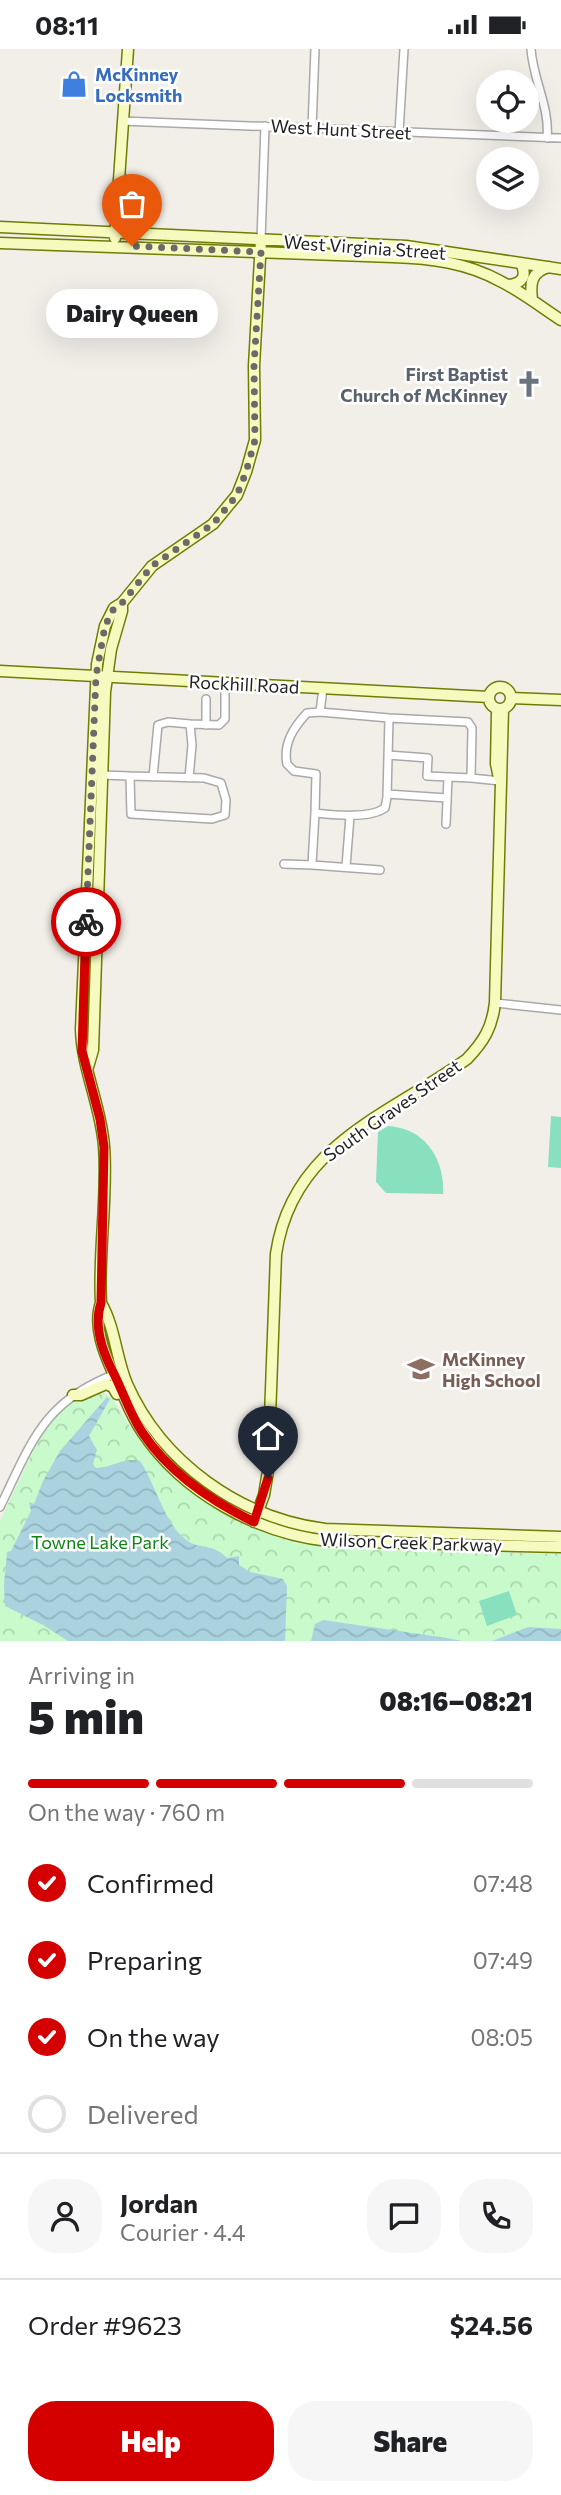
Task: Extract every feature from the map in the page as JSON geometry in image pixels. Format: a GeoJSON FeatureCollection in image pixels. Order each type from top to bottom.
{"type":"FeatureCollection","features":[{"type":"Feature","properties":{"kind":"main road"},"geometry":{"type":"LineString","coordinates":[[114,245],[128,49]]}},
{"type":"Feature","properties":{"kind":"main road","name":"West Virginia Street"},"geometry":{"type":"LineString","coordinates":[[0,227],[261,240],[521,263],[561,269]]}},
{"type":"Feature","properties":{"kind":"main road"},"geometry":{"type":"LineString","coordinates":[[261,240],[261,252]]}},
{"type":"Feature","properties":{"kind":"main road"},"geometry":{"type":"LineString","coordinates":[[0,243],[261,252],[393,251],[483,272],[509,285],[561,320]]}},
{"type":"Feature","properties":{"kind":"main road","name":"Wilson Creek Parkway"},"geometry":{"type":"LineString","coordinates":[[261,252],[254,366],[255,440],[246,472],[237,495],[213,524],[152,566],[122,603],[122,611],[101,676],[81,1029],[82,1051],[104,1147],[101,1303],[97,1315],[99,1329],[108,1365],[118,1373],[142,1412],[176,1455],[219,1491],[256,1517],[291,1534],[316,1539],[561,1547]]}},
{"type":"Feature","properties":{"kind":"main road"},"geometry":{"type":"LineString","coordinates":[[509,285],[518,283],[523,278],[521,263]]}},
{"type":"Feature","properties":{"kind":"main road"},"geometry":{"type":"LineString","coordinates":[[532,300],[532,278],[538,271],[549,267]]}},
{"type":"Feature","properties":{"kind":"main road","name":"Rockhill Road"},"geometry":{"type":"LineString","coordinates":[[0,671],[489,697]]}},
{"type":"Feature","properties":{"kind":"main road","name":"Wilson Creek Parkway"},"geometry":{"type":"LineString","coordinates":[[88,1068],[93,1050],[101,775],[101,676]]}},
{"type":"Feature","properties":{"kind":"main road"},"geometry":{"type":"LineString","coordinates":[[500,686],[507,688],[511,698],[509,705],[500,709],[491,705],[489,697],[493,689],[500,686]]}},
{"type":"Feature","properties":{"kind":"main road"},"geometry":{"type":"LineString","coordinates":[[511,698],[561,700]]}},
{"type":"Feature","properties":{"kind":"main road","name":"South Graves Street"},"geometry":{"type":"LineString","coordinates":[[256,1517],[266,1486],[269,1464],[275,1261],[281,1228],[292,1199],[308,1173],[338,1143],[467,1059],[485,1039],[491,1027],[495,1003],[500,780],[496,764],[500,709]]}},
{"type":"Feature","properties":{"kind":"main road","name":"Wilson Creek Parkway"},"geometry":{"type":"LineString","coordinates":[[118,1373],[137,1423],[153,1446],[198,1489],[230,1510],[314,1528],[561,1537]]}},
{"type":"Feature","properties":{"kind":"main road"},"geometry":{"type":"LineString","coordinates":[[73,1395],[81,1395],[99,1385],[111,1385],[142,1435],[153,1446]]}},
{"type":"Feature","properties":{"kind":"main road"},"geometry":{"type":"LineString","coordinates":[[316,1539],[329,1536],[369,1537],[375,1531]]}},
{"type":"Feature","properties":{"kind":"street"},"geometry":{"type":"LineString","coordinates":[[312,128],[316,49]]}},
{"type":"Feature","properties":{"kind":"street"},"geometry":{"type":"LineString","coordinates":[[399,132],[404,49]]}},
{"type":"Feature","properties":{"kind":"street"},"geometry":{"type":"LineString","coordinates":[[531,49],[536,79],[547,112],[547,138]]}},
{"type":"Feature","properties":{"kind":"street","name":"West Hunt Street"},"geometry":{"type":"LineString","coordinates":[[122,121],[561,138]]}},
{"type":"Feature","properties":{"kind":"street"},"geometry":{"type":"LineString","coordinates":[[261,240],[265,126]]}},
{"type":"Feature","properties":{"kind":"street"},"geometry":{"type":"LineString","coordinates":[[153,777],[158,725],[219,725],[225,719],[225,683]]}},
{"type":"Feature","properties":{"kind":"street"},"geometry":{"type":"LineString","coordinates":[[320,712],[323,688]]}},
{"type":"Feature","properties":{"kind":"street"},"geometry":{"type":"LineString","coordinates":[[206,699],[206,725]]}},
{"type":"Feature","properties":{"kind":"street"},"geometry":{"type":"LineString","coordinates":[[312,865],[316,774],[294,771],[287,764],[285,752],[297,724],[307,713],[468,722],[472,728],[471,778]]}},
{"type":"Feature","properties":{"kind":"street"},"geometry":{"type":"LineString","coordinates":[[315,813],[350,816],[377,814],[385,808],[389,718]]}},
{"type":"Feature","properties":{"kind":"street"},"geometry":{"type":"LineString","coordinates":[[189,778],[192,744],[190,724]]}},
{"type":"Feature","properties":{"kind":"street"},"geometry":{"type":"LineString","coordinates":[[388,755],[428,758],[427,776],[500,780]]}},
{"type":"Feature","properties":{"kind":"street"},"geometry":{"type":"LineString","coordinates":[[101,775],[204,778],[221,783],[226,800],[225,815],[212,818],[131,814],[130,776]]}},
{"type":"Feature","properties":{"kind":"street"},"geometry":{"type":"LineString","coordinates":[[446,824],[448,778]]}},
{"type":"Feature","properties":{"kind":"street"},"geometry":{"type":"LineString","coordinates":[[387,794],[447,799]]}},
{"type":"Feature","properties":{"kind":"street"},"geometry":{"type":"LineString","coordinates":[[345,867],[350,816]]}},
{"type":"Feature","properties":{"kind":"street"},"geometry":{"type":"LineString","coordinates":[[284,864],[380,870]]}},
{"type":"Feature","properties":{"kind":"street"},"geometry":{"type":"LineString","coordinates":[[495,1003],[561,1010]]}},
{"type":"Feature","properties":{"kind":"street"},"geometry":{"type":"LineString","coordinates":[[0,1505],[39,1430],[52,1413],[73,1395],[118,1373]]}},
{"type":"Feature","properties":{"kind":"green space"},"geometry":{"type":"Polygon","coordinates":[[[551,1116],[561,1117],[561,1168],[548,1167],[551,1116]]]}},
{"type":"Feature","properties":{"kind":"green space"},"geometry":{"type":"Polygon","coordinates":[[[388,1126],[412,1133],[430,1148],[440,1169],[443,1194],[386,1193],[376,1182],[378,1132],[388,1126]]]}},
{"type":"Feature","properties":{"kind":"green space","name":"Towne Lake Park"},"geometry":{"type":"Polygon","coordinates":[[[105,1393],[113,1399],[153,1456],[177,1480],[203,1501],[262,1531],[295,1541],[330,1547],[561,1554],[561,1641],[0,1641],[0,1521],[47,1427],[67,1406],[79,1398],[105,1393]]]}},
{"type":"Feature","properties":{"kind":"green space"},"geometry":{"type":"Polygon","coordinates":[[[509,1591],[517,1615],[487,1626],[479,1601],[509,1591]]]}},
{"type":"Feature","properties":{"kind":"water"},"geometry":{"type":"Polygon","coordinates":[[[107,1397],[110,1399],[89,1436],[97,1450],[93,1464],[96,1468],[128,1460],[140,1461],[165,1512],[184,1538],[215,1550],[227,1558],[239,1556],[239,1565],[250,1572],[283,1579],[287,1586],[285,1641],[68,1641],[5,1606],[7,1552],[11,1551],[31,1511],[29,1502],[34,1504],[60,1451],[107,1397]]]}},
{"type":"Feature","properties":{"kind":"water"},"geometry":{"type":"Polygon","coordinates":[[[323,1620],[462,1641],[311,1641],[315,1624],[323,1620]]]}},
{"type":"Feature","properties":{"kind":"water"},"geometry":{"type":"Polygon","coordinates":[[[528,1627],[561,1629],[561,1641],[492,1641],[528,1627]]]}},
{"type":"Feature","properties":{"kind":"way so far"},"geometry":{"type":"LineString","coordinates":[[86,922],[96,676],[105,626],[114,608],[122,603],[152,566],[213,524],[225,511],[237,495],[255,440],[254,366],[261,252],[132,246]]}},
{"type":"Feature","properties":{"kind":"place","name":"McKinney Locksmith"},"geometry":{"type":"Point","coordinates":[74,84]}},
{"type":"Feature","properties":{"kind":"place","name":"Dairy Queen"},"geometry":{"type":"Point","coordinates":[132,246]}},
{"type":"Feature","properties":{"kind":"place","name":"First Baptist Church of McKinney"},"geometry":{"type":"Point","coordinates":[529,384]}},
{"type":"Feature","properties":{"kind":"place","name":"McKinney High School"},"geometry":{"type":"Point","coordinates":[421,1369]}},
{"type":"Feature","properties":{"kind":"route"},"geometry":{"type":"LineString","coordinates":[[86,922],[82,1051],[100,1119],[104,1147],[101,1303],[97,1315],[108,1365],[143,1433],[153,1446],[173,1467],[213,1500],[254,1522],[268,1478]]}}]}
